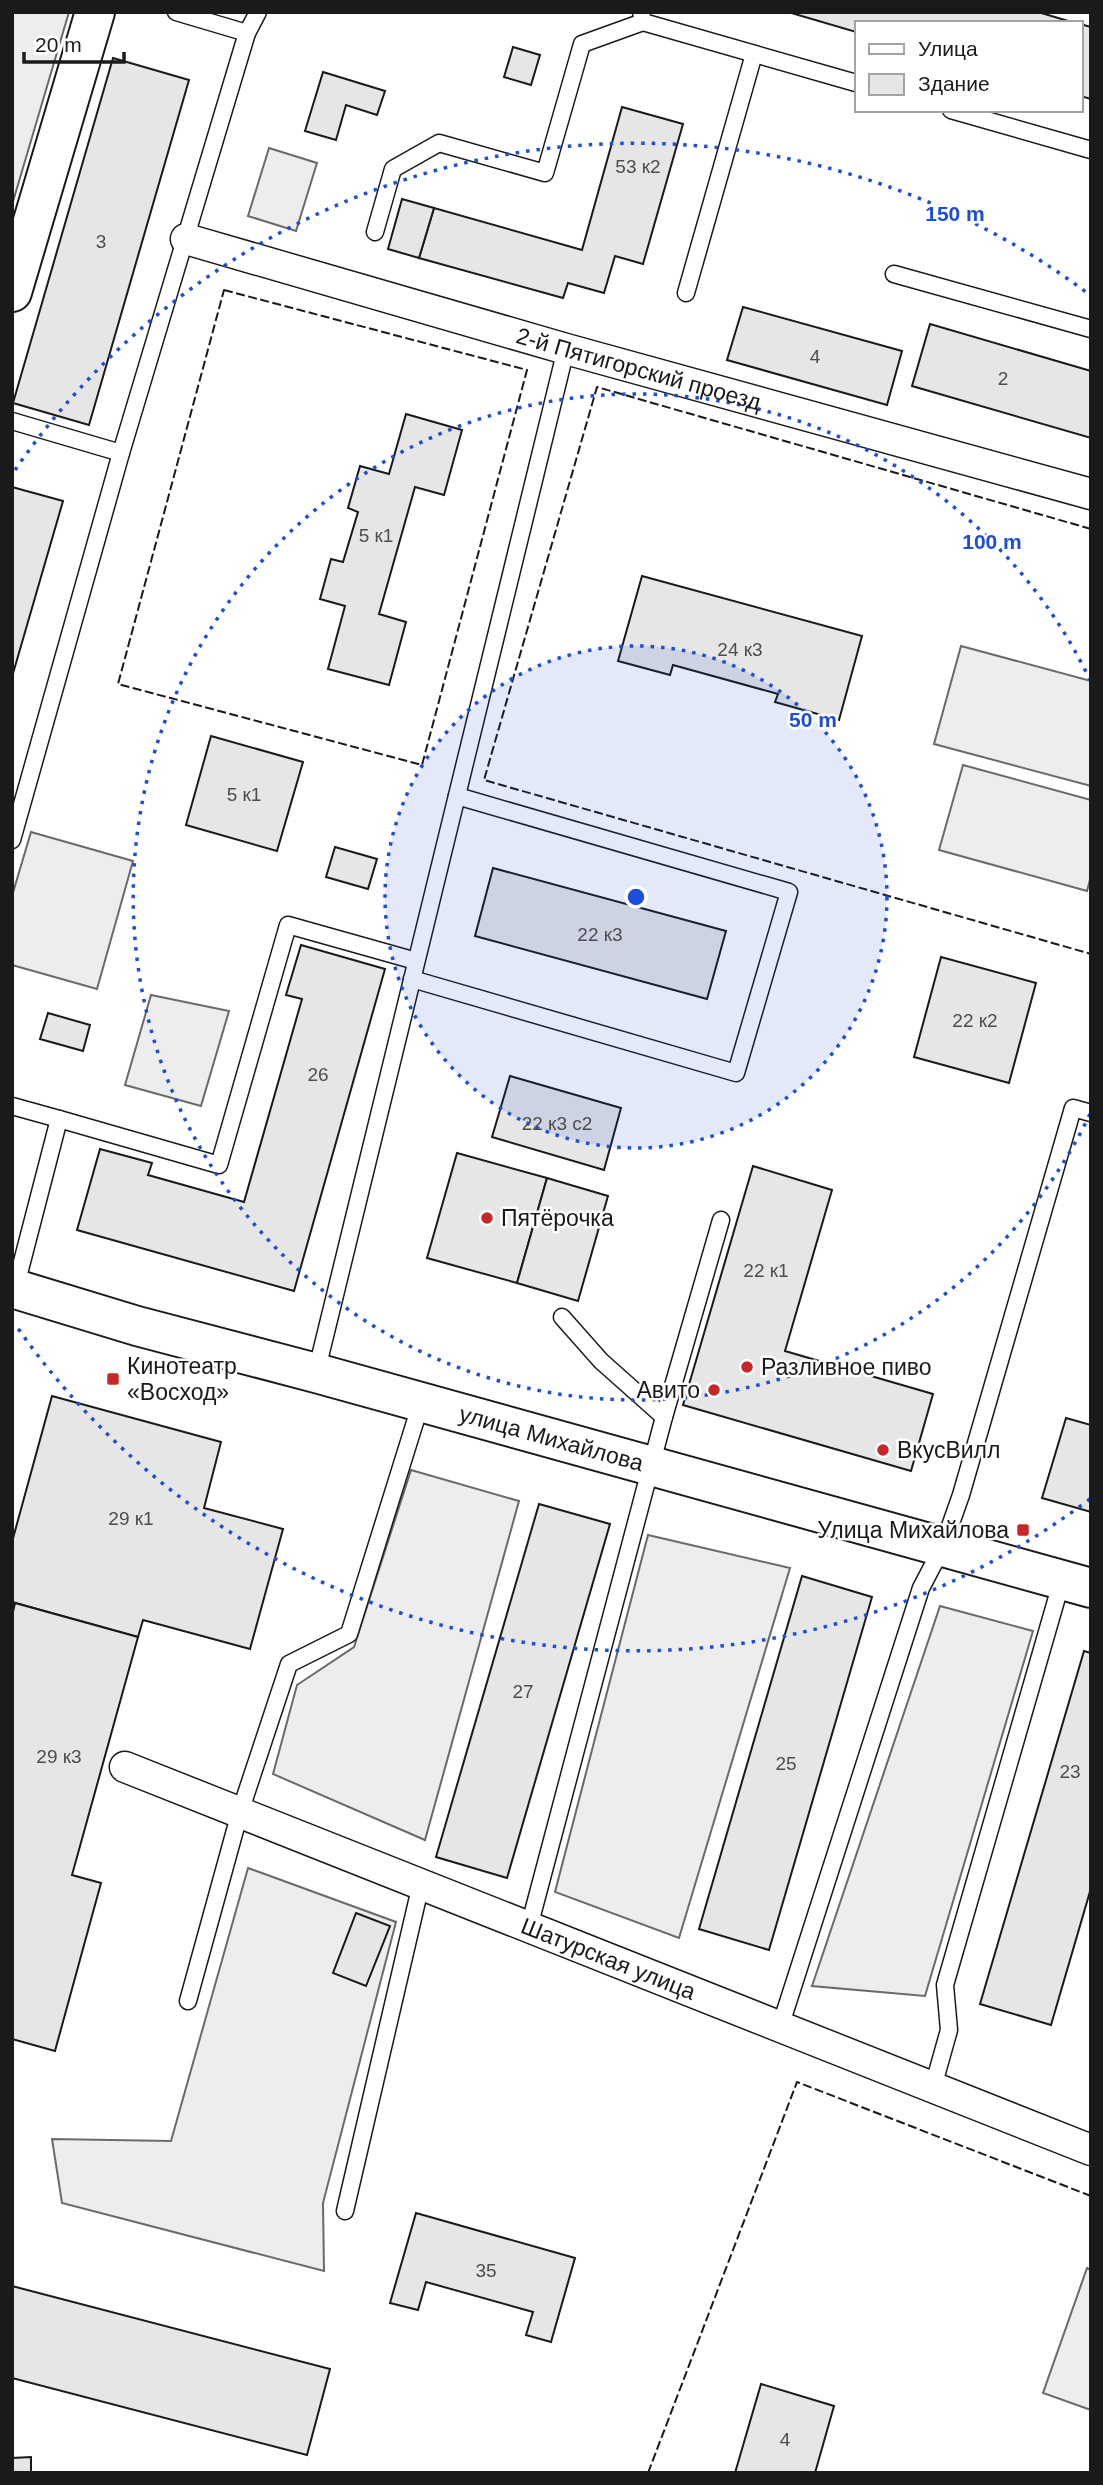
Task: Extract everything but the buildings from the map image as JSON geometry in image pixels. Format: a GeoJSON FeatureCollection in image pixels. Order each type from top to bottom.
{"type":"FeatureCollection","features":[{"type":"Feature","properties":{"kind":"street"},"geometry":{"type":"LineString","coordinates":[[12,292],[94,12]]}},
{"type":"Feature","properties":{"kind":"street","name":"2-й Пятигорский проезд"},"geometry":{"type":"LineString","coordinates":[[186,239],[566,349],[1091,494]]}},
{"type":"Feature","properties":{"kind":"street","name":"улица Михайлова"},"geometry":{"type":"LineString","coordinates":[[14,1289],[137,1326],[316,1373],[1076,1584]]}},
{"type":"Feature","properties":{"kind":"street","name":"Шатурская улица"},"geometry":{"type":"LineString","coordinates":[[125,1767],[1091,2150]]}},
{"type":"Feature","properties":{"kind":"lane"},"geometry":{"type":"LineString","coordinates":[[176,12],[247,33]]}},
{"type":"Feature","properties":{"kind":"lane"},"geometry":{"type":"LineString","coordinates":[[12,840],[121,453],[247,33],[258,12]]}},
{"type":"Feature","properties":{"kind":"lane"},"geometry":{"type":"LineString","coordinates":[[375,232],[393,169],[439,143],[545,173],[582,44],[642,17],[754,54],[855,83]]}},
{"type":"Feature","properties":{"kind":"lane"},"geometry":{"type":"LineString","coordinates":[[686,293],[754,54]]}},
{"type":"Feature","properties":{"kind":"lane"},"geometry":{"type":"LineString","coordinates":[[958,112],[1091,150]]}},
{"type":"Feature","properties":{"kind":"lane"},"geometry":{"type":"LineString","coordinates":[[894,274],[1091,329]]}},
{"type":"Feature","properties":{"kind":"lane"},"geometry":{"type":"LineString","coordinates":[[316,1373],[566,349]]}},
{"type":"Feature","properties":{"kind":"lane"},"geometry":{"type":"LineString","coordinates":[[12,421],[121,453]]}},
{"type":"Feature","properties":{"kind":"lane"},"geometry":{"type":"LineString","coordinates":[[412,979],[736,1073],[789,892],[457,796]]}},
{"type":"Feature","properties":{"kind":"lane"},"geometry":{"type":"LineString","coordinates":[[12,1106],[219,1166],[288,925],[416,961]]}},
{"type":"Feature","properties":{"kind":"lane"},"geometry":{"type":"LineString","coordinates":[[780,2026],[921,1588],[943,1546],[961,1495],[1073,1108],[1091,1113]]}},
{"type":"Feature","properties":{"kind":"lane"},"geometry":{"type":"LineString","coordinates":[[14,1289],[59,1119]]}},
{"type":"Feature","properties":{"kind":"lane"},"geometry":{"type":"LineString","coordinates":[[529,1927],[664,1417],[720,1220]]}},
{"type":"Feature","properties":{"kind":"lane"},"geometry":{"type":"LineString","coordinates":[[562,1318],[601,1361],[664,1417]]}},
{"type":"Feature","properties":{"kind":"lane"},"geometry":{"type":"LineString","coordinates":[[188,2001],[240,1812],[289,1664],[349,1634],[421,1403]]}},
{"type":"Feature","properties":{"kind":"lane"},"geometry":{"type":"LineString","coordinates":[[933,2087],[949,2030],[945,1985],[1076,1584]]}},
{"type":"Feature","properties":{"kind":"lane"},"geometry":{"type":"LineString","coordinates":[[345,2211],[421,1884]]}},
{"type":"Feature","properties":{"kind":"shaded area"},"geometry":{"type":"Polygon","coordinates":[[[12,12],[69,12],[12,205],[12,12]]]}},
{"type":"Feature","properties":{"kind":"shaded area"},"geometry":{"type":"Polygon","coordinates":[[[269,148],[317,163],[296,231],[248,216],[269,148]]]}},
{"type":"Feature","properties":{"kind":"shaded area"},"geometry":{"type":"Polygon","coordinates":[[[961,646],[1091,681],[1091,786],[934,744],[961,646]]]}},
{"type":"Feature","properties":{"kind":"shaded area"},"geometry":{"type":"Polygon","coordinates":[[[963,765],[1091,800],[1091,876],[1087,891],[939,850],[963,765]]]}},
{"type":"Feature","properties":{"kind":"shaded area"},"geometry":{"type":"Polygon","coordinates":[[[31,832],[133,861],[97,989],[12,965],[12,896],[31,832]]]}},
{"type":"Feature","properties":{"kind":"shaded area"},"geometry":{"type":"Polygon","coordinates":[[[151,995],[229,1011],[201,1106],[125,1085],[151,995]]]}},
{"type":"Feature","properties":{"kind":"shaded area"},"geometry":{"type":"Polygon","coordinates":[[[411,1470],[519,1501],[425,1840],[273,1774],[297,1685],[354,1647],[411,1470]]]}},
{"type":"Feature","properties":{"kind":"shaded area"},"geometry":{"type":"Polygon","coordinates":[[[648,1535],[790,1568],[679,1938],[555,1892],[648,1535]]]}},
{"type":"Feature","properties":{"kind":"shaded area"},"geometry":{"type":"Polygon","coordinates":[[[940,1606],[1033,1631],[925,1996],[812,1986],[940,1606]]]}},
{"type":"Feature","properties":{"kind":"shaded area"},"geometry":{"type":"Polygon","coordinates":[[[248,1868],[396,1922],[323,2203],[324,2271],[62,2203],[52,2139],[171,2141],[248,1868]]]}},
{"type":"Feature","properties":{"kind":"shaded area"},"geometry":{"type":"Polygon","coordinates":[[[1087,2268],[1091,2270],[1091,2410],[1043,2393],[1087,2268]]]}},
{"type":"Feature","properties":{"kind":"fence"},"geometry":{"type":"LineString","coordinates":[[224,290],[527,370],[422,765],[118,684],[224,290]]}},
{"type":"Feature","properties":{"kind":"fence"},"geometry":{"type":"LineString","coordinates":[[1091,529],[597,387],[484,780],[1091,954]]}},
{"type":"Feature","properties":{"kind":"fence"},"geometry":{"type":"LineString","coordinates":[[648,2473],[797,2082],[1091,2196]]}},
{"type":"Feature","properties":{"kind":"place","name":"Пятёрочка"},"geometry":{"type":"Point","coordinates":[487,1218]}},
{"type":"Feature","properties":{"kind":"place","name":"Разливное пиво"},"geometry":{"type":"Point","coordinates":[747,1367]}},
{"type":"Feature","properties":{"kind":"place","name":"Кинотеатр «Восход»"},"geometry":{"type":"Point","coordinates":[113,1379]}},
{"type":"Feature","properties":{"kind":"place","name":"Авито"},"geometry":{"type":"Point","coordinates":[714,1390]}},
{"type":"Feature","properties":{"kind":"place","name":"ВкусВилл"},"geometry":{"type":"Point","coordinates":[883,1450]}},
{"type":"Feature","properties":{"kind":"place","name":"Улица Михайлова"},"geometry":{"type":"Point","coordinates":[1023,1530]}}]}
